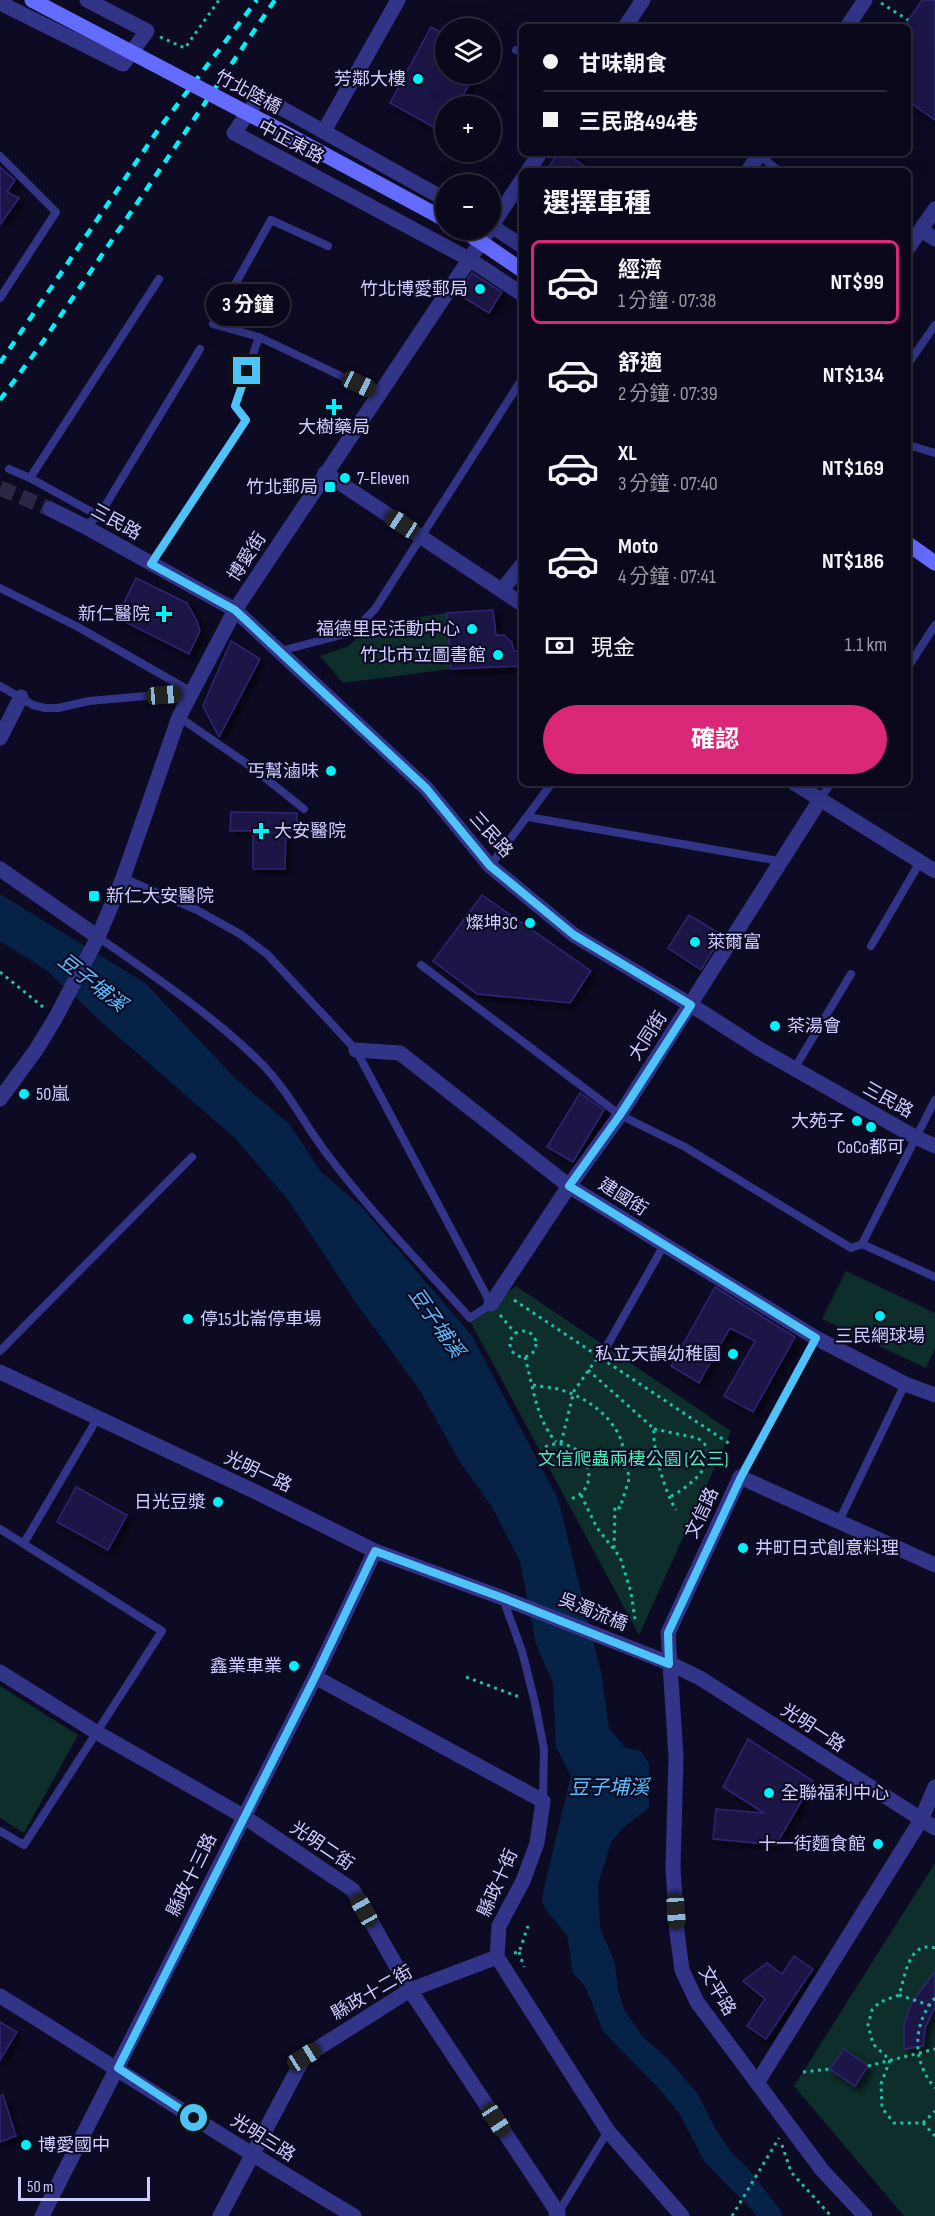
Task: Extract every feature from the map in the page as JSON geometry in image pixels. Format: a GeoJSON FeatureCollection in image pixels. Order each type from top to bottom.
{"type":"FeatureCollection","features":[{"type":"Feature","properties":{"kind":"main road","name":"竹北陸橋"},"geometry":{"type":"LineString","coordinates":[[32,0],[435,214]]}},
{"type":"Feature","properties":{"kind":"main road"},"geometry":{"type":"LineString","coordinates":[[478,240],[519,268]]}},
{"type":"Feature","properties":{"kind":"main road"},"geometry":{"type":"LineString","coordinates":[[911,546],[935,563]]}},
{"type":"Feature","properties":{"kind":"street"},"geometry":{"type":"LineString","coordinates":[[0,3],[123,64],[147,31],[87,0]]}},
{"type":"Feature","properties":{"kind":"street"},"geometry":{"type":"LineString","coordinates":[[324,131],[398,0]]}},
{"type":"Feature","properties":{"kind":"street"},"geometry":{"type":"LineString","coordinates":[[626,24],[643,0]]}},
{"type":"Feature","properties":{"kind":"street"},"geometry":{"type":"LineString","coordinates":[[848,24],[865,0]]}},
{"type":"Feature","properties":{"kind":"street","name":"中正東路"},"geometry":{"type":"LineString","coordinates":[[435,194],[260,96],[234,133],[469,259],[519,292]]}},
{"type":"Feature","properties":{"kind":"street","name":"博愛街"},"geometry":{"type":"LineString","coordinates":[[501,211],[519,184]]}},
{"type":"Feature","properties":{"kind":"street"},"geometry":{"type":"LineString","coordinates":[[911,244],[935,209]]}},
{"type":"Feature","properties":{"kind":"street"},"geometry":{"type":"LineString","coordinates":[[921,230],[935,239]]}},
{"type":"Feature","properties":{"kind":"street"},"geometry":{"type":"LineString","coordinates":[[501,234],[519,244]]}},
{"type":"Feature","properties":{"kind":"street","name":"博愛街"},"geometry":{"type":"LineString","coordinates":[[56,1017],[98,937],[123,878],[179,717],[235,610],[481,240]]}},
{"type":"Feature","properties":{"kind":"street"},"geometry":{"type":"LineString","coordinates":[[325,473],[519,602]]}},
{"type":"Feature","properties":{"kind":"street","name":"三民路"},"geometry":{"type":"LineString","coordinates":[[50,509],[235,610],[426,788],[490,866],[574,935],[794,1069],[935,1146]]}},
{"type":"Feature","properties":{"kind":"street"},"geometry":{"type":"LineString","coordinates":[[501,591],[519,568]]}},
{"type":"Feature","properties":{"kind":"street"},"geometry":{"type":"LineString","coordinates":[[0,738],[21,697]]}},
{"type":"Feature","properties":{"kind":"street"},"geometry":{"type":"LineString","coordinates":[[798,786],[935,871]]}},
{"type":"Feature","properties":{"kind":"street","name":"大同街"},"geometry":{"type":"LineString","coordinates":[[491,1304],[569,1186],[620,1115],[819,800]]}},
{"type":"Feature","properties":{"kind":"street"},"geometry":{"type":"LineString","coordinates":[[0,869],[98,937]]}},
{"type":"Feature","properties":{"kind":"street"},"geometry":{"type":"LineString","coordinates":[[0,1099],[36,1050],[56,1017]]}},
{"type":"Feature","properties":{"kind":"street","name":"建國街"},"geometry":{"type":"LineString","coordinates":[[356,1050],[400,1053],[569,1186],[816,1338],[905,1384],[935,1395]]}},
{"type":"Feature","properties":{"kind":"street","name":"光明一路"},"geometry":{"type":"LineString","coordinates":[[0,1372],[256,1492],[375,1551],[503,1598]]}},
{"type":"Feature","properties":{"kind":"street","name":"文信路"},"geometry":{"type":"LineString","coordinates":[[669,1664],[668,1633],[741,1477],[935,1565]]}},
{"type":"Feature","properties":{"kind":"street","name":"縣政十三路"},"geometry":{"type":"LineString","coordinates":[[42,2216],[315,1677],[375,1551]]}},
{"type":"Feature","properties":{"kind":"street","name":"吳濁流橋"},"geometry":{"type":"LineString","coordinates":[[503,1598],[669,1664]]}},
{"type":"Feature","properties":{"kind":"street","name":"光明一路"},"geometry":{"type":"LineString","coordinates":[[669,1664],[700,1678],[935,1828]]}},
{"type":"Feature","properties":{"kind":"street","name":"文平路"},"geometry":{"type":"LineString","coordinates":[[669,1664],[673,1689],[676,1757],[673,1868],[682,1970],[697,2002],[757,2083],[822,2170],[865,2216]]}},
{"type":"Feature","properties":{"kind":"street","name":"光明二街"},"geometry":{"type":"LineString","coordinates":[[0,1672],[96,1732],[243,1816],[353,1890],[410,1990],[557,2214]]}},
{"type":"Feature","properties":{"kind":"street"},"geometry":{"type":"LineString","coordinates":[[315,1677],[543,1801]]}},
{"type":"Feature","properties":{"kind":"street"},"geometry":{"type":"LineString","coordinates":[[757,2083],[921,1820],[935,1786]]}},
{"type":"Feature","properties":{"kind":"street","name":"縣政十街"},"geometry":{"type":"LineString","coordinates":[[497,1957],[499,1926],[523,1881],[537,1843],[543,1801]]}},
{"type":"Feature","properties":{"kind":"street"},"geometry":{"type":"LineString","coordinates":[[497,1957],[608,2131],[682,2216]]}},
{"type":"Feature","properties":{"kind":"street","name":"縣政十二街"},"geometry":{"type":"LineString","coordinates":[[219,2216],[304,2057],[410,1990],[497,1957]]}},
{"type":"Feature","properties":{"kind":"street","name":"光明三路"},"geometry":{"type":"LineString","coordinates":[[0,1996],[118,2068],[252,2155],[354,2216]]}},
{"type":"Feature","properties":{"kind":"lane"},"geometry":{"type":"LineString","coordinates":[[0,156],[56,212],[0,298]]}},
{"type":"Feature","properties":{"kind":"lane"},"geometry":{"type":"LineString","coordinates":[[761,156],[775,168]]}},
{"type":"Feature","properties":{"kind":"lane"},"geometry":{"type":"LineString","coordinates":[[328,246],[271,220],[213,324],[259,337],[379,394]]}},
{"type":"Feature","properties":{"kind":"lane"},"geometry":{"type":"LineString","coordinates":[[30,478],[159,279]]}},
{"type":"Feature","properties":{"kind":"lane"},"geometry":{"type":"LineString","coordinates":[[911,360],[935,325]]}},
{"type":"Feature","properties":{"kind":"lane"},"geometry":{"type":"LineString","coordinates":[[151,564],[246,420],[235,406],[259,337]]}},
{"type":"Feature","properties":{"kind":"lane"},"geometry":{"type":"LineString","coordinates":[[84,526],[99,516],[200,349]]}},
{"type":"Feature","properties":{"kind":"lane"},"geometry":{"type":"LineString","coordinates":[[280,651],[353,632],[375,609],[519,384]]}},
{"type":"Feature","properties":{"kind":"lane"},"geometry":{"type":"LineString","coordinates":[[911,445],[935,453]]}},
{"type":"Feature","properties":{"kind":"lane"},"geometry":{"type":"LineString","coordinates":[[9,469],[99,516]]}},
{"type":"Feature","properties":{"kind":"lane"},"geometry":{"type":"LineString","coordinates":[[0,588],[78,627],[192,692]]}},
{"type":"Feature","properties":{"kind":"lane"},"geometry":{"type":"LineString","coordinates":[[911,662],[935,625]]}},
{"type":"Feature","properties":{"kind":"lane"},"geometry":{"type":"LineString","coordinates":[[0,686],[33,705],[45,708],[58,708],[89,701],[192,692]]}},
{"type":"Feature","properties":{"kind":"lane"},"geometry":{"type":"LineString","coordinates":[[179,717],[254,768],[304,809]]}},
{"type":"Feature","properties":{"kind":"lane"},"geometry":{"type":"LineString","coordinates":[[490,866],[550,786]]}},
{"type":"Feature","properties":{"kind":"lane","name":"大同街"},"geometry":{"type":"LineString","coordinates":[[819,800],[829,786]]}},
{"type":"Feature","properties":{"kind":"lane"},"geometry":{"type":"LineString","coordinates":[[528,816],[779,861]]}},
{"type":"Feature","properties":{"kind":"lane"},"geometry":{"type":"LineString","coordinates":[[872,946],[920,862]]}},
{"type":"Feature","properties":{"kind":"lane"},"geometry":{"type":"LineString","coordinates":[[98,937],[216,1021],[261,1063],[290,1098],[323,1149],[403,1245],[470,1318],[491,1304],[356,1050],[267,954],[240,934],[197,910],[123,878]]}},
{"type":"Feature","properties":{"kind":"lane"},"geometry":{"type":"LineString","coordinates":[[421,965],[620,1115],[685,1147],[851,1248],[862,1244],[935,1100]]}},
{"type":"Feature","properties":{"kind":"lane"},"geometry":{"type":"LineString","coordinates":[[794,1069],[851,974]]}},
{"type":"Feature","properties":{"kind":"lane"},"geometry":{"type":"LineString","coordinates":[[0,1351],[192,1157]]}},
{"type":"Feature","properties":{"kind":"lane"},"geometry":{"type":"LineString","coordinates":[[862,1244],[935,1277]]}},
{"type":"Feature","properties":{"kind":"lane"},"geometry":{"type":"LineString","coordinates":[[608,1344],[664,1245]]}},
{"type":"Feature","properties":{"kind":"lane"},"geometry":{"type":"LineString","coordinates":[[741,1477],[816,1338]]}},
{"type":"Feature","properties":{"kind":"lane"},"geometry":{"type":"LineString","coordinates":[[839,1521],[905,1384]]}},
{"type":"Feature","properties":{"kind":"lane"},"geometry":{"type":"LineString","coordinates":[[24,1543],[97,1419]]}},
{"type":"Feature","properties":{"kind":"lane"},"geometry":{"type":"LineString","coordinates":[[0,1529],[162,1631],[24,1845],[0,1831]]}},
{"type":"Feature","properties":{"kind":"lane"},"geometry":{"type":"LineString","coordinates":[[503,1598],[522,1650],[535,1703],[544,1749],[543,1801]]}},
{"type":"Feature","properties":{"kind":"lane"},"geometry":{"type":"LineString","coordinates":[[557,2214],[608,2131]]}},
{"type":"Feature","properties":{"kind":"path"},"geometry":{"type":"LineString","coordinates":[[147,31],[185,48],[219,0]]}},
{"type":"Feature","properties":{"kind":"path"},"geometry":{"type":"LineString","coordinates":[[877,0],[908,20]]}},
{"type":"Feature","properties":{"kind":"path"},"geometry":{"type":"LineString","coordinates":[[0,972],[56,1017]]}},
{"type":"Feature","properties":{"kind":"path"},"geometry":{"type":"LineString","coordinates":[[500,1291],[730,1444]]}},
{"type":"Feature","properties":{"kind":"path"},"geometry":{"type":"LineString","coordinates":[[491,1304],[516,1333]]}},
{"type":"Feature","properties":{"kind":"path"},"geometry":{"type":"LineString","coordinates":[[528,1332],[536,1341],[532,1353],[525,1357],[517,1355],[511,1348],[511,1340],[516,1333],[528,1332]]}},
{"type":"Feature","properties":{"kind":"path"},"geometry":{"type":"LineString","coordinates":[[561,1443],[574,1391],[608,1344]]}},
{"type":"Feature","properties":{"kind":"path"},"geometry":{"type":"LineString","coordinates":[[525,1357],[543,1422],[548,1433],[556,1442]]}},
{"type":"Feature","properties":{"kind":"path"},"geometry":{"type":"LineString","coordinates":[[588,1370],[654,1429],[702,1441],[707,1449],[708,1459],[700,1476],[690,1485],[669,1497]]}},
{"type":"Feature","properties":{"kind":"path"},"geometry":{"type":"LineString","coordinates":[[533,1385],[561,1390],[573,1395],[606,1416],[617,1430],[622,1444],[623,1466],[630,1476],[620,1508],[615,1506],[614,1549]]}},
{"type":"Feature","properties":{"kind":"path"},"geometry":{"type":"LineString","coordinates":[[654,1429],[653,1440],[669,1497],[676,1510]]}},
{"type":"Feature","properties":{"kind":"path"},"geometry":{"type":"LineString","coordinates":[[545,1447],[556,1442],[572,1446],[587,1466],[589,1480],[587,1487],[580,1495],[570,1499]]}},
{"type":"Feature","properties":{"kind":"path"},"geometry":{"type":"LineString","coordinates":[[580,1495],[597,1528],[620,1557],[625,1568],[635,1619]]}},
{"type":"Feature","properties":{"kind":"path"},"geometry":{"type":"LineString","coordinates":[[466,1677],[535,1703]]}},
{"type":"Feature","properties":{"kind":"path"},"geometry":{"type":"LineString","coordinates":[[497,1957],[519,1952],[528,1926]]}},
{"type":"Feature","properties":{"kind":"path"},"geometry":{"type":"LineString","coordinates":[[899,1995],[906,1965],[917,1950],[930,1946],[935,1948]]}},
{"type":"Feature","properties":{"kind":"path"},"geometry":{"type":"LineString","coordinates":[[890,2060],[873,2044],[868,2025],[872,2010],[880,2002],[899,1995],[929,2005]]}},
{"type":"Feature","properties":{"kind":"path"},"geometry":{"type":"LineString","coordinates":[[935,1998],[921,2020],[917,2036],[918,2053],[923,2071],[935,2088]]}},
{"type":"Feature","properties":{"kind":"path"},"geometry":{"type":"LineString","coordinates":[[868,2066],[935,2049]]}},
{"type":"Feature","properties":{"kind":"path"},"geometry":{"type":"LineString","coordinates":[[890,2060],[881,2084],[882,2108],[894,2122],[923,2123],[935,2136]]}},
{"type":"Feature","properties":{"kind":"path"},"geometry":{"type":"LineString","coordinates":[[803,2072],[831,2069]]}},
{"type":"Feature","properties":{"kind":"path"},"geometry":{"type":"LineString","coordinates":[[923,2123],[935,2111]]}},
{"type":"Feature","properties":{"kind":"path"},"geometry":{"type":"LineString","coordinates":[[732,2216],[780,2138],[791,2172],[831,2216]]}},
{"type":"Feature","properties":{"kind":"green space"},"geometry":{"type":"Polygon","coordinates":[[[447,613],[451,669],[343,683],[320,656],[349,646],[370,624],[447,613]]]}},
{"type":"Feature","properties":{"kind":"green space","name":"三民網球場"},"geometry":{"type":"Polygon","coordinates":[[[846,1271],[935,1313],[935,1348],[926,1368],[822,1319],[846,1271]]]}},
{"type":"Feature","properties":{"kind":"green space","name":"文信爬蟲兩棲公園 (公三)"},"geometry":{"type":"Polygon","coordinates":[[[516,1286],[731,1431],[639,1635],[470,1321],[516,1286]]]}},
{"type":"Feature","properties":{"kind":"green space"},"geometry":{"type":"Polygon","coordinates":[[[0,1686],[78,1735],[24,1833],[0,1818],[0,1686]]]}},
{"type":"Feature","properties":{"kind":"green space"},"geometry":{"type":"Polygon","coordinates":[[[935,1863],[935,2216],[904,2216],[794,2086],[935,1863]]]}},
{"type":"Feature","properties":{"kind":"water","name":"豆子埔溪"},"geometry":{"type":"Polygon","coordinates":[[[0,894],[145,983],[236,1079],[290,1125],[321,1172],[360,1205],[472,1336],[558,1499],[601,1672],[609,1728],[625,1748],[641,1751],[649,1764],[649,1808],[625,1826],[611,1842],[598,1885],[600,1928],[615,1963],[618,1990],[625,2011],[642,2036],[667,2058],[697,2093],[716,2130],[732,2153],[747,2167],[780,2210],[782,2216],[756,2216],[705,2162],[679,2113],[662,2092],[603,2031],[585,1986],[573,1973],[567,1935],[545,1909],[542,1899],[544,1888],[571,1776],[556,1747],[553,1683],[536,1644],[520,1561],[492,1507],[460,1462],[419,1389],[356,1303],[289,1201],[235,1138],[106,1026],[46,970],[0,941],[0,894]]]}},
{"type":"Feature","properties":{"kind":"building"},"geometry":{"type":"Polygon","coordinates":[[[922,0],[935,0],[935,120],[911,103],[911,24],[908,24],[922,0]]]}},
{"type":"Feature","properties":{"kind":"building","name":"芳鄰大樓"},"geometry":{"type":"Polygon","coordinates":[[[431,27],[435,29],[435,84],[469,84],[463,96],[435,96],[435,128],[390,103],[431,27]]]}},
{"type":"Feature","properties":{"kind":"building"},"geometry":{"type":"Polygon","coordinates":[[[556,156],[570,156],[587,168],[548,168],[556,156]]]}},
{"type":"Feature","properties":{"kind":"building"},"geometry":{"type":"Polygon","coordinates":[[[0,167],[15,180],[7,192],[19,198],[0,225],[0,167]]]}},
{"type":"Feature","properties":{"kind":"building","name":"竹北博愛郵局"},"geometry":{"type":"Polygon","coordinates":[[[472,273],[502,292],[489,313],[458,294],[472,273]]]}},
{"type":"Feature","properties":{"kind":"building","name":"新仁醫院"},"geometry":{"type":"Polygon","coordinates":[[[136,578],[187,603],[200,631],[189,654],[117,618],[136,578]]]}},
{"type":"Feature","properties":{"kind":"building"},"geometry":{"type":"Polygon","coordinates":[[[493,610],[496,635],[504,635],[512,643],[514,651],[519,650],[519,666],[451,669],[447,613],[493,610]]]}},
{"type":"Feature","properties":{"kind":"building"},"geometry":{"type":"Polygon","coordinates":[[[231,641],[260,659],[219,737],[203,706],[231,641]]]}},
{"type":"Feature","properties":{"kind":"building","name":"大安醫院"},"geometry":{"type":"Polygon","coordinates":[[[231,812],[297,813],[297,831],[286,831],[285,869],[253,869],[253,831],[230,831],[231,812]]]}},
{"type":"Feature","properties":{"kind":"building"},"geometry":{"type":"Polygon","coordinates":[[[482,895],[591,971],[570,1003],[477,994],[433,961],[482,895]]]}},
{"type":"Feature","properties":{"kind":"building","name":"萊爾富"},"geometry":{"type":"Polygon","coordinates":[[[689,915],[722,935],[701,970],[668,948],[689,915]]]}},
{"type":"Feature","properties":{"kind":"building"},"geometry":{"type":"Polygon","coordinates":[[[580,1093],[604,1110],[573,1162],[547,1147],[580,1093]]]}},
{"type":"Feature","properties":{"kind":"building"},"geometry":{"type":"Polygon","coordinates":[[[715,1287],[795,1337],[753,1412],[724,1396],[755,1341],[730,1328],[699,1383],[671,1366],[715,1287]]]}},
{"type":"Feature","properties":{"kind":"building"},"geometry":{"type":"Polygon","coordinates":[[[76,1487],[127,1515],[108,1550],[57,1522],[76,1487]]]}},
{"type":"Feature","properties":{"kind":"building","name":"全聯福利中心"},"geometry":{"type":"Polygon","coordinates":[[[748,1739],[813,1781],[776,1845],[713,1839],[716,1809],[764,1813],[723,1787],[748,1739]]]}},
{"type":"Feature","properties":{"kind":"building"},"geometry":{"type":"Polygon","coordinates":[[[794,1956],[813,1969],[766,2039],[747,2026],[765,1999],[743,1981],[767,1963],[782,1974],[794,1956]]]}},
{"type":"Feature","properties":{"kind":"building"},"geometry":{"type":"Polygon","coordinates":[[[935,1971],[935,2007],[925,2028],[923,2046],[904,2049],[904,2025],[911,2004],[935,1971]]]}},
{"type":"Feature","properties":{"kind":"building"},"geometry":{"type":"Polygon","coordinates":[[[0,2022],[17,2032],[0,2060],[0,2022]]]}},
{"type":"Feature","properties":{"kind":"building"},"geometry":{"type":"Polygon","coordinates":[[[844,2049],[868,2066],[855,2086],[830,2069],[844,2049]]]}},
{"type":"Feature","properties":{"kind":"building"},"geometry":{"type":"Polygon","coordinates":[[[3,2095],[16,2136],[0,2142],[0,2096],[3,2095]]]}},
{"type":"Feature","properties":{"kind":"tunnel"},"geometry":{"type":"LineString","coordinates":[[0,488],[50,509]]}},
{"type":"Feature","properties":{"kind":"railway"},"geometry":{"type":"LineString","coordinates":[[0,363],[158,130],[257,0]]}},
{"type":"Feature","properties":{"kind":"railway"},"geometry":{"type":"LineString","coordinates":[[0,400],[40,346],[275,0]]}},
{"type":"Feature","properties":{"kind":"place","name":"芳鄰大樓"},"geometry":{"type":"Point","coordinates":[418,79]}},
{"type":"Feature","properties":{"kind":"place","name":"竹北博愛郵局"},"geometry":{"type":"Point","coordinates":[480,289]}},
{"type":"Feature","properties":{"kind":"place","name":"大樹藥局"},"geometry":{"type":"Point","coordinates":[334,407]}},
{"type":"Feature","properties":{"kind":"place","name":"7-Eleven"},"geometry":{"type":"Point","coordinates":[345,478]}},
{"type":"Feature","properties":{"kind":"place","name":"竹北郵局"},"geometry":{"type":"Point","coordinates":[330,487]}},
{"type":"Feature","properties":{"kind":"place","name":"新仁醫院"},"geometry":{"type":"Point","coordinates":[164,614]}},
{"type":"Feature","properties":{"kind":"place","name":"福德里民活動中心"},"geometry":{"type":"Point","coordinates":[472,629]}},
{"type":"Feature","properties":{"kind":"place","name":"竹北市立圖書館"},"geometry":{"type":"Point","coordinates":[498,655]}},
{"type":"Feature","properties":{"kind":"place","name":"丐幫滷味"},"geometry":{"type":"Point","coordinates":[331,771]}},
{"type":"Feature","properties":{"kind":"place","name":"大安醫院"},"geometry":{"type":"Point","coordinates":[261,831]}},
{"type":"Feature","properties":{"kind":"place","name":"新仁大安醫院"},"geometry":{"type":"Point","coordinates":[94,896]}},
{"type":"Feature","properties":{"kind":"place","name":"燦坤3C"},"geometry":{"type":"Point","coordinates":[530,923]}},
{"type":"Feature","properties":{"kind":"place","name":"萊爾富"},"geometry":{"type":"Point","coordinates":[695,942]}},
{"type":"Feature","properties":{"kind":"place","name":"茶湯會"},"geometry":{"type":"Point","coordinates":[775,1026]}},
{"type":"Feature","properties":{"kind":"place","name":"50嵐"},"geometry":{"type":"Point","coordinates":[24,1094]}},
{"type":"Feature","properties":{"kind":"place","name":"大苑子"},"geometry":{"type":"Point","coordinates":[857,1121]}},
{"type":"Feature","properties":{"kind":"place","name":"CoCo都可"},"geometry":{"type":"Point","coordinates":[871,1127]}},
{"type":"Feature","properties":{"kind":"place","name":"三民網球場"},"geometry":{"type":"Point","coordinates":[880,1316]}},
{"type":"Feature","properties":{"kind":"place","name":"停15北崙停車場"},"geometry":{"type":"Point","coordinates":[188,1319]}},
{"type":"Feature","properties":{"kind":"place","name":"私立天韻幼稚園"},"geometry":{"type":"Point","coordinates":[733,1354]}},
{"type":"Feature","properties":{"kind":"place","name":"日光豆漿"},"geometry":{"type":"Point","coordinates":[218,1502]}},
{"type":"Feature","properties":{"kind":"place","name":"井町日式創意料理"},"geometry":{"type":"Point","coordinates":[743,1548]}},
{"type":"Feature","properties":{"kind":"place","name":"鑫業車業"},"geometry":{"type":"Point","coordinates":[294,1666]}},
{"type":"Feature","properties":{"kind":"place","name":"全聯福利中心"},"geometry":{"type":"Point","coordinates":[769,1793]}},
{"type":"Feature","properties":{"kind":"place","name":"十一街麵食館"},"geometry":{"type":"Point","coordinates":[878,1844]}},
{"type":"Feature","properties":{"kind":"place","name":"博愛國中"},"geometry":{"type":"Point","coordinates":[26,2145]}},
{"type":"Feature","properties":{"kind":"route"},"geometry":{"type":"LineString","coordinates":[[194,2118],[118,2068],[315,1677],[375,1551],[503,1598],[669,1664],[668,1633],[741,1477],[816,1338],[569,1186],[620,1115],[691,1005],[574,935],[490,866],[426,788],[235,610],[151,564],[246,420],[235,406],[247,371]]}}]}
